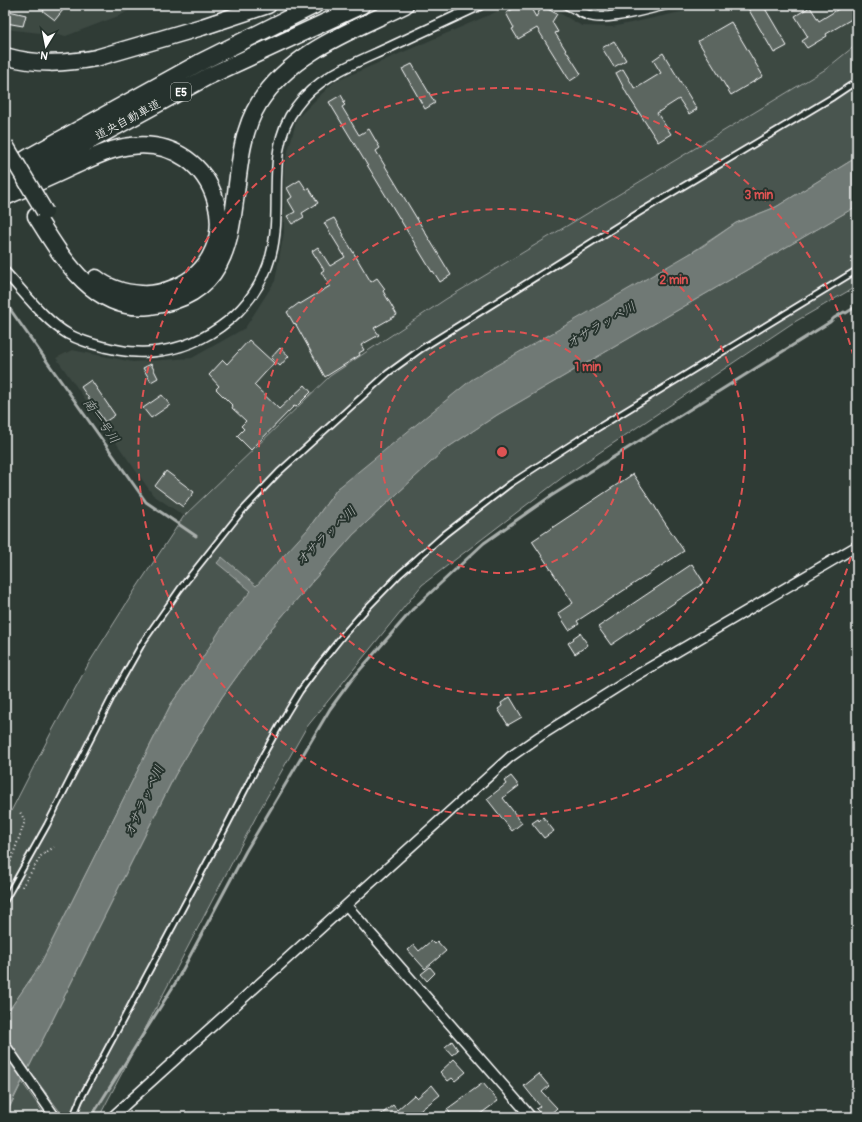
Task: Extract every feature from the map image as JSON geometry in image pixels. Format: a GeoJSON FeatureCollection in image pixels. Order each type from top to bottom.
{"type":"FeatureCollection","features":[{"type":"Feature","properties":{"kind":"highway"},"geometry":{"type":"LineString","coordinates":[[5,56],[47,63],[85,60],[194,29],[268,5]]}},
{"type":"Feature","properties":{"kind":"highway","name":"道央自動車道"},"geometry":{"type":"LineString","coordinates":[[5,172],[29,157],[199,63],[315,5]]}},
{"type":"Feature","properties":{"kind":"highway","name":"道央自動車道"},"geometry":{"type":"LineString","coordinates":[[5,190],[40,168],[207,77],[362,5]]}},
{"type":"Feature","properties":{"kind":"highway"},"geometry":{"type":"LineString","coordinates":[[5,145],[41,214],[59,253],[80,278],[102,294],[115,301],[130,306],[146,306],[168,303],[190,293],[205,282],[212,275],[225,250],[232,226],[241,153],[245,135],[258,104],[267,91],[286,70],[317,48],[405,5]]}},
{"type":"Feature","properties":{"kind":"highway"},"geometry":{"type":"LineString","coordinates":[[5,162],[41,214],[81,263],[99,280],[118,290],[148,295],[171,289],[188,280],[203,266],[212,250],[218,225],[216,201],[213,190],[203,174],[196,166],[183,156],[169,150],[152,146],[131,146],[102,154],[5,198]]}},
{"type":"Feature","properties":{"kind":"street"},"geometry":{"type":"LineString","coordinates":[[5,272],[57,327],[69,335],[95,344],[126,351],[150,352],[193,343],[210,334],[235,315],[246,304],[259,284],[268,264],[275,235],[279,149],[285,126],[294,108],[301,99],[331,74],[480,5]]}},
{"type":"Feature","properties":{"kind":"street"},"geometry":{"type":"LineString","coordinates":[[568,5],[589,16],[600,17],[665,5]]}},
{"type":"Feature","properties":{"kind":"street"},"geometry":{"type":"LineString","coordinates":[[112,1117],[510,757],[540,736],[632,678],[857,546]]}},
{"type":"Feature","properties":{"kind":"street"},"geometry":{"type":"LineString","coordinates":[[347,906],[530,1117]]}},
{"type":"Feature","properties":{"kind":"street"},"geometry":{"type":"LineString","coordinates":[[5,1045],[55,1117]]}},
{"type":"Feature","properties":{"kind":"lane"},"geometry":{"type":"LineString","coordinates":[[5,900],[47,825],[113,695],[143,642],[180,588],[242,511],[279,472],[388,373],[421,349],[640,212],[833,97],[857,81]]}},
{"type":"Feature","properties":{"kind":"lane"},"geometry":{"type":"LineString","coordinates":[[73,1117],[80,1100],[226,827],[262,756],[300,691],[344,634],[368,607],[400,574],[445,534],[510,484],[578,440],[857,270]]}},
{"type":"Feature","properties":{"kind":"path"},"geometry":{"type":"LineString","coordinates":[[5,876],[25,821],[20,812]]}},
{"type":"Feature","properties":{"kind":"path"},"geometry":{"type":"LineString","coordinates":[[21,888],[41,856],[54,847]]}},
{"type":"Feature","properties":{"kind":"shaded area"},"geometry":{"type":"Polygon","coordinates":[[[18,5],[139,5],[121,15],[66,36],[5,29],[5,22],[18,5]]]}},
{"type":"Feature","properties":{"kind":"shaded area"},"geometry":{"type":"Polygon","coordinates":[[[512,5],[538,5],[549,7],[582,26],[612,27],[690,10],[688,5],[857,5],[857,44],[826,69],[446,299],[330,376],[184,516],[153,495],[56,358],[72,350],[133,362],[192,358],[245,328],[275,281],[284,232],[284,166],[297,118],[334,82],[512,5]]]}},
{"type":"Feature","properties":{"kind":"shaded area"},"geometry":{"type":"Polygon","coordinates":[[[857,44],[857,157],[776,207],[736,223],[337,489],[308,529],[189,679],[171,704],[39,967],[5,1016],[5,823],[89,663],[184,516],[330,376],[446,299],[826,69],[857,44]]]}},
{"type":"Feature","properties":{"kind":"shaded area"},"geometry":{"type":"Polygon","coordinates":[[[857,206],[857,286],[791,324],[563,477],[422,585],[306,728],[259,811],[99,1117],[64,1117],[28,1069],[175,775],[222,697],[271,629],[353,535],[444,450],[497,415],[857,206]]]}},
{"type":"Feature","properties":{"kind":"shaded area"},"geometry":{"type":"Polygon","coordinates":[[[22,1082],[45,1115],[46,1117],[5,1117],[22,1082]]]}},
{"type":"Feature","properties":{"kind":"water","name":"オサラッペ川"},"geometry":{"type":"Polygon","coordinates":[[[857,157],[857,206],[497,415],[444,450],[353,535],[271,629],[222,697],[175,775],[5,1115],[5,1016],[39,967],[171,704],[189,679],[229,616],[251,591],[217,563],[222,557],[256,586],[308,529],[337,489],[471,380],[703,246],[736,223],[776,207],[857,157]]]}},
{"type":"Feature","properties":{"kind":"building"},"geometry":{"type":"Polygon","coordinates":[[[47,5],[67,5],[55,20],[43,11],[47,5]]]}},
{"type":"Feature","properties":{"kind":"building"},"geometry":{"type":"Polygon","coordinates":[[[520,5],[522,9],[529,5],[536,17],[542,6],[557,14],[552,22],[558,32],[555,33],[581,74],[570,81],[537,28],[518,39],[512,29],[514,28],[506,13],[520,5]]]}},
{"type":"Feature","properties":{"kind":"building"},"geometry":{"type":"Polygon","coordinates":[[[746,5],[763,5],[787,46],[774,53],[746,5]]]}},
{"type":"Feature","properties":{"kind":"building"},"geometry":{"type":"Polygon","coordinates":[[[845,5],[857,5],[857,13],[850,20],[826,34],[827,36],[807,48],[802,41],[808,37],[795,16],[810,7],[819,21],[845,5]]]}},
{"type":"Feature","properties":{"kind":"building"},"geometry":{"type":"Polygon","coordinates":[[[9,11],[26,15],[23,26],[6,23],[9,11]]]}},
{"type":"Feature","properties":{"kind":"building"},"geometry":{"type":"Polygon","coordinates":[[[731,22],[763,76],[731,95],[698,41],[731,22]]]}},
{"type":"Feature","properties":{"kind":"building"},"geometry":{"type":"Polygon","coordinates":[[[614,41],[626,60],[614,67],[602,48],[614,41]]]}},
{"type":"Feature","properties":{"kind":"building"},"geometry":{"type":"Polygon","coordinates":[[[663,53],[697,109],[689,114],[679,99],[657,113],[671,134],[658,142],[627,94],[616,73],[623,69],[635,89],[661,73],[653,60],[663,53]]]}},
{"type":"Feature","properties":{"kind":"building"},"geometry":{"type":"Polygon","coordinates":[[[412,64],[435,103],[425,109],[402,69],[412,64]]]}},
{"type":"Feature","properties":{"kind":"building"},"geometry":{"type":"Polygon","coordinates":[[[341,95],[345,102],[343,103],[345,105],[342,107],[359,135],[369,129],[380,148],[376,151],[451,275],[440,282],[433,271],[432,272],[329,102],[341,95]]]}},
{"type":"Feature","properties":{"kind":"building"},"geometry":{"type":"Polygon","coordinates":[[[300,180],[306,189],[309,188],[318,203],[302,213],[304,217],[292,224],[287,216],[295,212],[288,200],[292,197],[287,188],[300,180]]]}},
{"type":"Feature","properties":{"kind":"building"},"geometry":{"type":"Polygon","coordinates":[[[334,218],[371,282],[377,278],[385,289],[383,291],[397,315],[374,328],[379,335],[361,345],[364,350],[359,353],[360,355],[325,377],[295,323],[294,324],[287,312],[299,303],[300,304],[330,286],[321,272],[324,270],[312,251],[318,247],[330,266],[345,257],[324,223],[334,218]]]}},
{"type":"Feature","properties":{"kind":"building"},"geometry":{"type":"Polygon","coordinates":[[[249,340],[274,363],[254,385],[279,409],[305,385],[311,392],[296,407],[294,406],[251,450],[237,436],[244,429],[241,426],[246,421],[232,408],[233,406],[216,389],[219,386],[209,375],[223,360],[227,364],[249,340]]]}},
{"type":"Feature","properties":{"kind":"building"},"geometry":{"type":"Polygon","coordinates":[[[280,348],[289,356],[280,366],[271,358],[280,348]]]}},
{"type":"Feature","properties":{"kind":"building"},"geometry":{"type":"Polygon","coordinates":[[[151,364],[158,378],[151,382],[143,368],[151,364]]]}},
{"type":"Feature","properties":{"kind":"building"},"geometry":{"type":"Polygon","coordinates":[[[91,380],[115,415],[105,422],[81,387],[91,380]]]}},
{"type":"Feature","properties":{"kind":"building"},"geometry":{"type":"Polygon","coordinates":[[[162,395],[170,405],[151,418],[143,408],[162,395]]]}},
{"type":"Feature","properties":{"kind":"building"},"geometry":{"type":"Polygon","coordinates":[[[166,471],[194,492],[183,507],[155,486],[166,471]]]}},
{"type":"Feature","properties":{"kind":"building"},"geometry":{"type":"Polygon","coordinates":[[[633,474],[684,551],[577,621],[579,624],[569,630],[558,613],[573,603],[532,541],[633,474]]]}},
{"type":"Feature","properties":{"kind":"building"},"geometry":{"type":"Polygon","coordinates":[[[692,564],[704,583],[611,645],[598,627],[692,564]]]}},
{"type":"Feature","properties":{"kind":"building"},"geometry":{"type":"Polygon","coordinates":[[[580,633],[588,645],[575,654],[568,643],[580,633]]]}},
{"type":"Feature","properties":{"kind":"building"},"geometry":{"type":"Polygon","coordinates":[[[510,697],[522,717],[508,725],[498,709],[502,706],[501,703],[510,697]]]}},
{"type":"Feature","properties":{"kind":"building"},"geometry":{"type":"Polygon","coordinates":[[[511,776],[519,786],[503,798],[522,823],[512,831],[487,799],[506,784],[504,781],[511,776]]]}},
{"type":"Feature","properties":{"kind":"building"},"geometry":{"type":"Polygon","coordinates":[[[543,817],[554,831],[544,838],[532,823],[538,819],[539,821],[543,817]]]}},
{"type":"Feature","properties":{"kind":"building"},"geometry":{"type":"Polygon","coordinates":[[[431,941],[434,944],[437,941],[446,951],[425,969],[408,950],[414,945],[419,951],[431,941]]]}},
{"type":"Feature","properties":{"kind":"building"},"geometry":{"type":"Polygon","coordinates":[[[430,967],[435,973],[427,981],[421,974],[430,967]]]}},
{"type":"Feature","properties":{"kind":"building"},"geometry":{"type":"Polygon","coordinates":[[[452,1041],[458,1050],[452,1055],[445,1047],[452,1041]]]}},
{"type":"Feature","properties":{"kind":"building"},"geometry":{"type":"Polygon","coordinates":[[[454,1059],[466,1072],[455,1081],[452,1078],[448,1081],[440,1072],[454,1059]]]}},
{"type":"Feature","properties":{"kind":"building"},"geometry":{"type":"Polygon","coordinates":[[[539,1074],[549,1086],[542,1092],[557,1108],[547,1117],[544,1117],[536,1109],[540,1106],[524,1086],[539,1074]]]}},
{"type":"Feature","properties":{"kind":"building"},"geometry":{"type":"Polygon","coordinates":[[[483,1083],[498,1101],[476,1117],[453,1117],[447,1109],[483,1083]]]}},
{"type":"Feature","properties":{"kind":"building"},"geometry":{"type":"Polygon","coordinates":[[[432,1085],[440,1095],[412,1117],[378,1117],[393,1105],[397,1110],[414,1095],[417,1098],[432,1085]]]}},
{"type":"Feature","properties":{"kind":"waterway","name":"南一号川"},"geometry":{"type":"LineString","coordinates":[[5,302],[146,502],[196,536]]}},
{"type":"Feature","properties":{"kind":"waterway"},"geometry":{"type":"LineString","coordinates":[[93,1117],[95,1111],[176,982],[246,851],[330,709],[352,679],[413,609],[484,543],[551,496],[830,322],[834,318],[857,306]]}}]}
